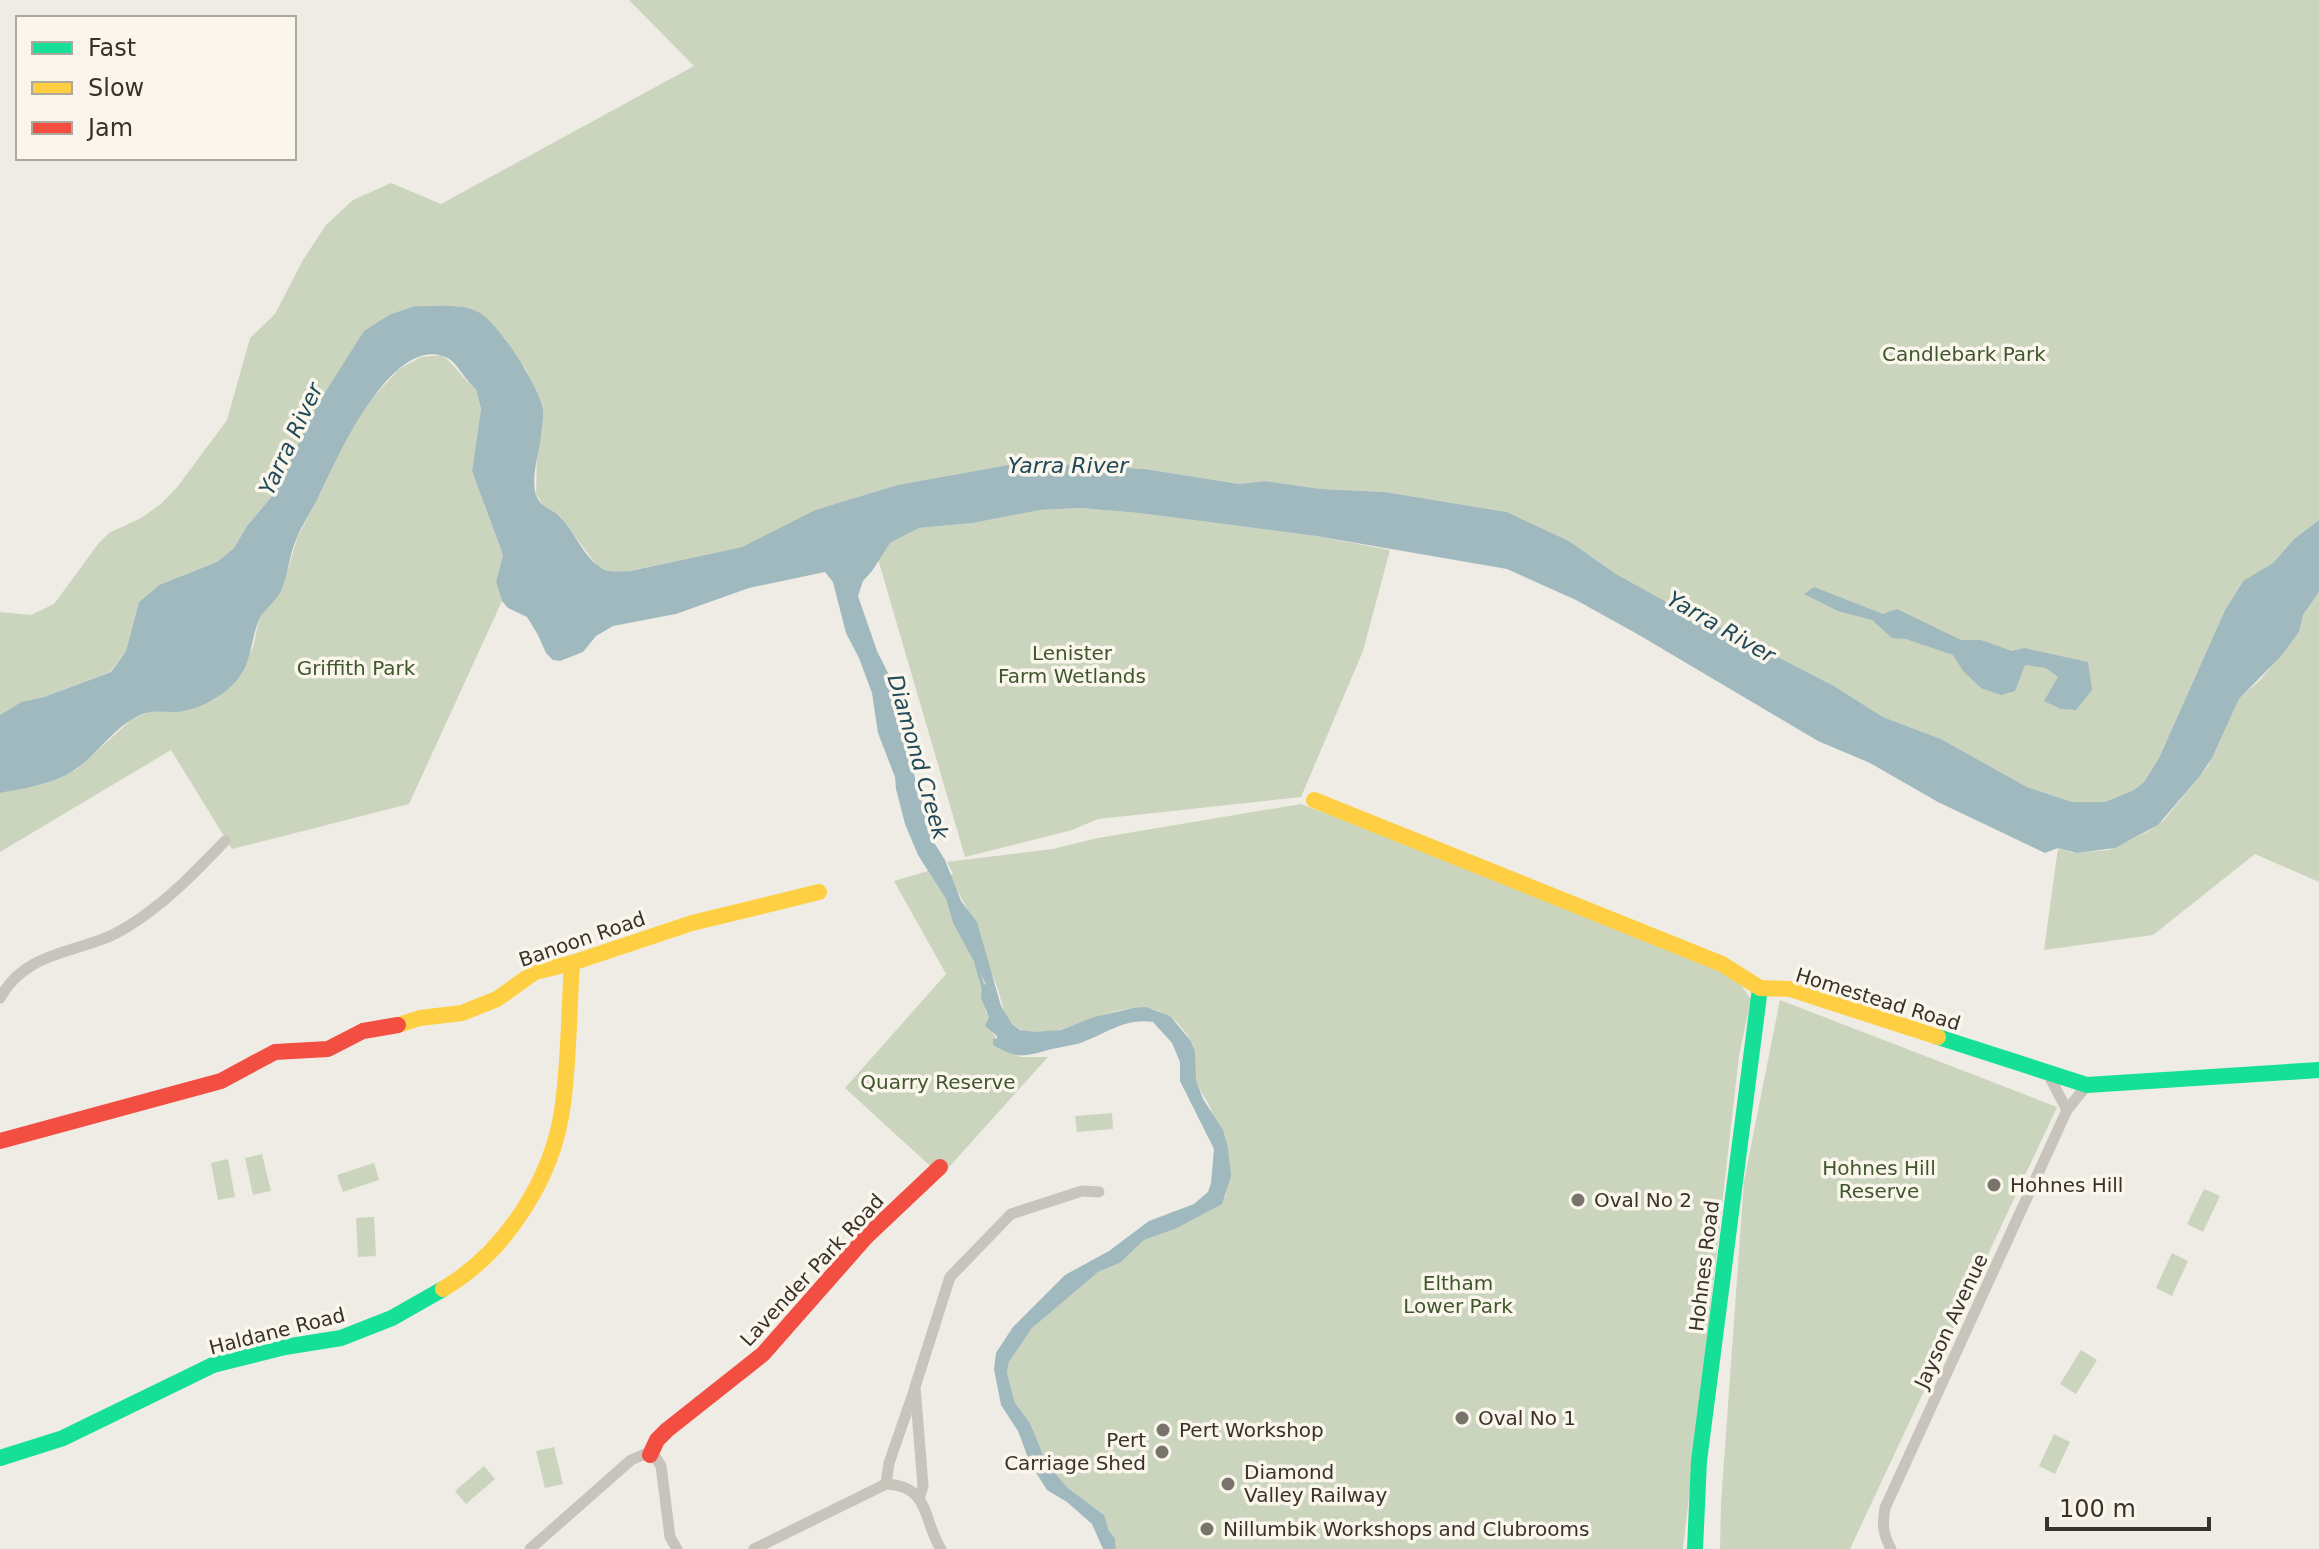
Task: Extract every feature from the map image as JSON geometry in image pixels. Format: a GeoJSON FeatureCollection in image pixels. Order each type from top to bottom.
{"type":"FeatureCollection","features":[{"type":"Feature","properties":{"kind":"street","name":"Homestead Road"},"geometry":{"type":"LineString","coordinates":[[1314,800],[1722,964],[1760,988],[1790,989],[2087,1085],[2319,1070]]}},
{"type":"Feature","properties":{"kind":"street"},"geometry":{"type":"LineString","coordinates":[[0,998],[11,981],[29,965],[101,940],[148,913],[170,896],[225,841]]}},
{"type":"Feature","properties":{"kind":"street","name":"Banoon Road"},"geometry":{"type":"LineString","coordinates":[[0,1141],[221,1081],[275,1052],[328,1049],[363,1031],[420,1018],[462,1013],[497,999],[525,977],[692,923],[819,892]]}},
{"type":"Feature","properties":{"kind":"street","name":"Haldane Road"},"geometry":{"type":"LineString","coordinates":[[0,1458],[63,1438],[213,1365],[285,1347],[341,1338],[392,1318],[456,1281],[495,1248],[528,1203],[553,1148],[563,1106],[572,963]]}},
{"type":"Feature","properties":{"kind":"street","name":"Hohnes Road"},"geometry":{"type":"LineString","coordinates":[[1695,1549],[1699,1461],[1760,988]]}},
{"type":"Feature","properties":{"kind":"street"},"geometry":{"type":"LineString","coordinates":[[2048,1074],[2067,1110]]}},
{"type":"Feature","properties":{"kind":"street","name":"Jayson Avenue"},"geometry":{"type":"LineString","coordinates":[[1891,1549],[1882,1523],[1885,1508],[2067,1110],[2087,1085]]}},
{"type":"Feature","properties":{"kind":"street","name":"Lavender Park Road"},"geometry":{"type":"LineString","coordinates":[[530,1549],[631,1460],[641,1454],[650,1455],[657,1440],[667,1430],[763,1354],[866,1237],[940,1167]]}},
{"type":"Feature","properties":{"kind":"street"},"geometry":{"type":"LineString","coordinates":[[886,1484],[889,1463],[947,1285],[955,1271],[1011,1214],[1082,1191],[1099,1192]]}},
{"type":"Feature","properties":{"kind":"street"},"geometry":{"type":"LineString","coordinates":[[915,1387],[923,1486],[919,1499]]}},
{"type":"Feature","properties":{"kind":"street"},"geometry":{"type":"LineString","coordinates":[[650,1455],[659,1462],[663,1472],[669,1532],[677,1549]]}},
{"type":"Feature","properties":{"kind":"street"},"geometry":{"type":"LineString","coordinates":[[754,1549],[886,1484],[902,1487],[919,1499],[941,1549]]}},
{"type":"Feature","properties":{"kind":"green space","name":"Candlebark Park"},"geometry":{"type":"Polygon","coordinates":[[[629,0],[2319,0],[2319,520],[2294,539],[2273,563],[2242,582],[2225,610],[2159,758],[2144,782],[2134,790],[2105,802],[2072,802],[2027,787],[1941,739],[1883,717],[1834,686],[1616,574],[1569,541],[1507,512],[1385,492],[1321,489],[1265,481],[1239,484],[1145,469],[1025,462],[897,485],[815,510],[742,547],[629,571],[611,571],[598,567],[560,516],[546,510],[536,494],[543,405],[525,368],[512,353],[505,338],[458,306],[445,307],[365,331],[319,402],[273,495],[247,526],[234,548],[217,562],[159,585],[139,602],[126,651],[110,672],[44,697],[21,702],[0,715],[0,612],[31,615],[54,604],[109,533],[141,518],[161,504],[178,486],[227,420],[250,338],[275,314],[303,260],[326,225],[353,200],[391,183],[441,204],[694,66],[629,0]]]}},
{"type":"Feature","properties":{"kind":"green space","name":"Griffith Park"},"geometry":{"type":"Polygon","coordinates":[[[442,355],[476,389],[481,409],[472,471],[503,555],[496,582],[502,601],[409,804],[232,849],[171,750],[0,852],[0,793],[43,784],[77,769],[132,719],[156,709],[177,712],[214,700],[239,678],[253,647],[259,620],[288,570],[297,538],[335,458],[369,402],[399,369],[421,357],[442,355]]]}},
{"type":"Feature","properties":{"kind":"green space","name":"Lenister Farm Wetlands"},"geometry":{"type":"Polygon","coordinates":[[[1080,508],[1316,536],[1390,550],[1363,651],[1301,797],[1098,819],[1072,830],[965,857],[878,559],[890,543],[919,528],[973,523],[1040,510],[1080,508]]]}},
{"type":"Feature","properties":{"kind":"green space"},"geometry":{"type":"Polygon","coordinates":[[[2319,592],[2319,882],[2255,854],[2153,935],[2044,950],[2058,848],[2073,853],[2109,850],[2149,831],[2164,820],[2208,766],[2239,699],[2261,679],[2299,632],[2303,615],[2319,592]]]}},
{"type":"Feature","properties":{"kind":"green space","name":"Eltham Lower Park"},"geometry":{"type":"Polygon","coordinates":[[[1301,804],[1689,953],[1735,977],[1751,999],[1739,1056],[1683,1549],[1116,1549],[1115,1538],[1104,1515],[1068,1488],[1047,1464],[1030,1423],[1015,1403],[1007,1373],[1009,1362],[1032,1328],[1073,1291],[1098,1272],[1120,1263],[1144,1240],[1175,1229],[1225,1197],[1227,1187],[1216,1123],[1195,1077],[1191,1041],[1171,1018],[1149,1009],[1125,1009],[1053,1031],[1032,1033],[1014,1025],[1005,1012],[977,929],[951,881],[949,875],[953,874],[947,862],[1053,849],[1098,838],[1301,804]]]}},
{"type":"Feature","properties":{"kind":"green space","name":"Quarry Reserve"},"geometry":{"type":"Polygon","coordinates":[[[928,871],[946,899],[953,923],[986,984],[985,1010],[990,1029],[997,1039],[1020,1057],[1048,1057],[941,1176],[845,1088],[946,974],[894,881],[928,871]]]}},
{"type":"Feature","properties":{"kind":"green space","name":"Hohnes Hill Reserve"},"geometry":{"type":"Polygon","coordinates":[[[1780,1000],[2057,1107],[1850,1549],[1720,1549],[1744,1181],[1780,1000]]]}},
{"type":"Feature","properties":{"kind":"green space"},"geometry":{"type":"Polygon","coordinates":[[[1112,1113],[1113,1129],[1077,1132],[1075,1116],[1112,1113]]]}},
{"type":"Feature","properties":{"kind":"green space"},"geometry":{"type":"Polygon","coordinates":[[[262,1154],[271,1191],[253,1195],[245,1158],[262,1154]]]}},
{"type":"Feature","properties":{"kind":"green space"},"geometry":{"type":"Polygon","coordinates":[[[228,1159],[235,1197],[218,1200],[211,1163],[228,1159]]]}},
{"type":"Feature","properties":{"kind":"green space"},"geometry":{"type":"Polygon","coordinates":[[[374,1163],[379,1180],[343,1192],[337,1175],[374,1163]]]}},
{"type":"Feature","properties":{"kind":"green space"},"geometry":{"type":"Polygon","coordinates":[[[2204,1189],[2220,1196],[2203,1232],[2187,1224],[2204,1189]]]}},
{"type":"Feature","properties":{"kind":"green space"},"geometry":{"type":"Polygon","coordinates":[[[374,1217],[376,1256],[358,1257],[356,1218],[374,1217]]]}},
{"type":"Feature","properties":{"kind":"green space"},"geometry":{"type":"Polygon","coordinates":[[[2172,1253],[2188,1261],[2172,1296],[2156,1288],[2172,1253]]]}},
{"type":"Feature","properties":{"kind":"green space"},"geometry":{"type":"Polygon","coordinates":[[[2081,1350],[2097,1360],[2076,1394],[2060,1384],[2081,1350]]]}},
{"type":"Feature","properties":{"kind":"green space"},"geometry":{"type":"Polygon","coordinates":[[[2054,1434],[2070,1442],[2055,1474],[2039,1466],[2054,1434]]]}},
{"type":"Feature","properties":{"kind":"green space"},"geometry":{"type":"Polygon","coordinates":[[[554,1447],[563,1484],[545,1488],[536,1451],[554,1447]]]}},
{"type":"Feature","properties":{"kind":"green space"},"geometry":{"type":"Polygon","coordinates":[[[484,1466],[495,1479],[466,1504],[455,1491],[484,1466]]]}},
{"type":"Feature","properties":{"kind":"water","name":"Yarra River"},"geometry":{"type":"Polygon","coordinates":[[[415,306],[454,306],[476,311],[485,316],[504,338],[532,381],[543,406],[534,479],[536,495],[541,503],[562,519],[589,557],[607,570],[630,571],[742,547],[815,510],[897,485],[1025,462],[1145,469],[1239,484],[1265,481],[1321,489],[1385,492],[1507,512],[1569,541],[1616,574],[1834,686],[1883,717],[1941,739],[2027,787],[2072,802],[2105,802],[2134,790],[2144,782],[2159,758],[2225,610],[2243,581],[2273,563],[2294,539],[2319,520],[2319,592],[2303,615],[2299,632],[2281,656],[2239,699],[2212,758],[2200,776],[2158,825],[2115,848],[2076,853],[2058,848],[2045,853],[1938,802],[1870,763],[1818,741],[1576,600],[1507,569],[1316,536],[1080,508],[1040,510],[973,523],[919,528],[890,543],[863,581],[858,596],[877,651],[895,687],[903,736],[933,841],[945,860],[961,901],[977,922],[1001,1006],[1012,1024],[1020,1030],[1035,1032],[1061,1030],[1094,1017],[1133,1008],[1146,1007],[1170,1016],[1191,1041],[1195,1052],[1196,1080],[1203,1099],[1223,1130],[1228,1148],[1231,1176],[1222,1204],[1175,1229],[1144,1240],[1120,1263],[1098,1272],[1032,1328],[1009,1362],[1007,1373],[1015,1403],[1030,1423],[1047,1464],[1068,1488],[1104,1515],[1115,1538],[1116,1549],[1103,1549],[1092,1524],[1067,1502],[1047,1490],[1030,1463],[1018,1431],[1001,1405],[994,1369],[996,1353],[1013,1327],[1065,1275],[1109,1251],[1149,1221],[1194,1204],[1208,1192],[1214,1149],[1180,1081],[1180,1062],[1172,1043],[1153,1022],[1133,1022],[1077,1044],[1028,1055],[1009,1053],[993,1045],[993,1039],[997,1036],[985,1026],[989,1017],[981,998],[982,986],[986,984],[953,923],[946,899],[918,855],[905,824],[895,777],[878,733],[872,693],[846,633],[833,582],[825,572],[749,588],[676,614],[613,626],[596,636],[583,652],[560,661],[553,660],[527,617],[508,608],[502,601],[496,582],[503,555],[472,471],[481,409],[476,389],[448,358],[423,355],[403,366],[384,384],[351,433],[298,535],[280,593],[260,618],[246,666],[238,679],[218,697],[193,709],[140,715],[62,777],[0,793],[0,715],[21,702],[44,697],[111,672],[126,651],[139,602],[159,585],[217,562],[234,548],[247,526],[273,495],[319,402],[364,331],[389,315],[415,306]]]}},
{"type":"Feature","properties":{"kind":"water"},"geometry":{"type":"Polygon","coordinates":[[[1814,587],[1883,614],[1897,609],[1961,640],[1981,640],[2012,651],[2024,648],[2088,662],[2092,690],[2076,710],[2061,709],[2044,701],[2058,677],[2046,668],[2025,665],[2015,691],[2001,695],[1981,688],[1963,671],[1953,655],[1906,639],[1892,638],[1872,620],[1838,611],[1804,594],[1814,587]]]}},
{"type":"Feature","properties":{"kind":"waterway","name":"Diamond Creek"},"geometry":{"type":"LineString","coordinates":[[976,964],[983,987]]}},
{"type":"Feature","properties":{"kind":"traffic: fast"},"geometry":{"type":"LineString","coordinates":[[1695,1549],[1699,1461],[1760,988]]}},
{"type":"Feature","properties":{"kind":"traffic: fast"},"geometry":{"type":"LineString","coordinates":[[1938,1037],[2087,1085],[2319,1070]]}},
{"type":"Feature","properties":{"kind":"traffic: fast"},"geometry":{"type":"LineString","coordinates":[[0,1458],[63,1438],[213,1365],[285,1347],[341,1338],[392,1318],[443,1289]]}},
{"type":"Feature","properties":{"kind":"traffic: slow"},"geometry":{"type":"LineString","coordinates":[[1314,800],[1722,964],[1760,988],[1790,989],[1938,1037]]}},
{"type":"Feature","properties":{"kind":"traffic: slow"},"geometry":{"type":"LineString","coordinates":[[398,1025],[420,1018],[462,1013],[497,999],[535,972],[572,963],[692,923],[819,892]]}},
{"type":"Feature","properties":{"kind":"traffic: slow"},"geometry":{"type":"LineString","coordinates":[[443,1289],[487,1255],[506,1233],[538,1185],[549,1158],[563,1104],[572,963]]}},
{"type":"Feature","properties":{"kind":"traffic: jam"},"geometry":{"type":"LineString","coordinates":[[0,1141],[221,1081],[275,1052],[328,1049],[363,1031],[398,1025]]}},
{"type":"Feature","properties":{"kind":"traffic: jam"},"geometry":{"type":"LineString","coordinates":[[650,1455],[657,1440],[667,1430],[763,1354],[866,1237],[940,1167]]}},
{"type":"Feature","properties":{"kind":"place","name":"Hohnes Hill"},"geometry":{"type":"Point","coordinates":[1994,1185]}},
{"type":"Feature","properties":{"kind":"place","name":"Oval No 2"},"geometry":{"type":"Point","coordinates":[1578,1200]}},
{"type":"Feature","properties":{"kind":"place","name":"Oval No 1"},"geometry":{"type":"Point","coordinates":[1462,1418]}},
{"type":"Feature","properties":{"kind":"place","name":"Pert Workshop"},"geometry":{"type":"Point","coordinates":[1163,1430]}},
{"type":"Feature","properties":{"kind":"place","name":"Pert Carriage Shed"},"geometry":{"type":"Point","coordinates":[1162,1452]}},
{"type":"Feature","properties":{"kind":"place","name":"Diamond Valley Railway"},"geometry":{"type":"Point","coordinates":[1228,1484]}},
{"type":"Feature","properties":{"kind":"place","name":"Nillumbik Workshops and Clubrooms"},"geometry":{"type":"Point","coordinates":[1207,1529]}}]}
